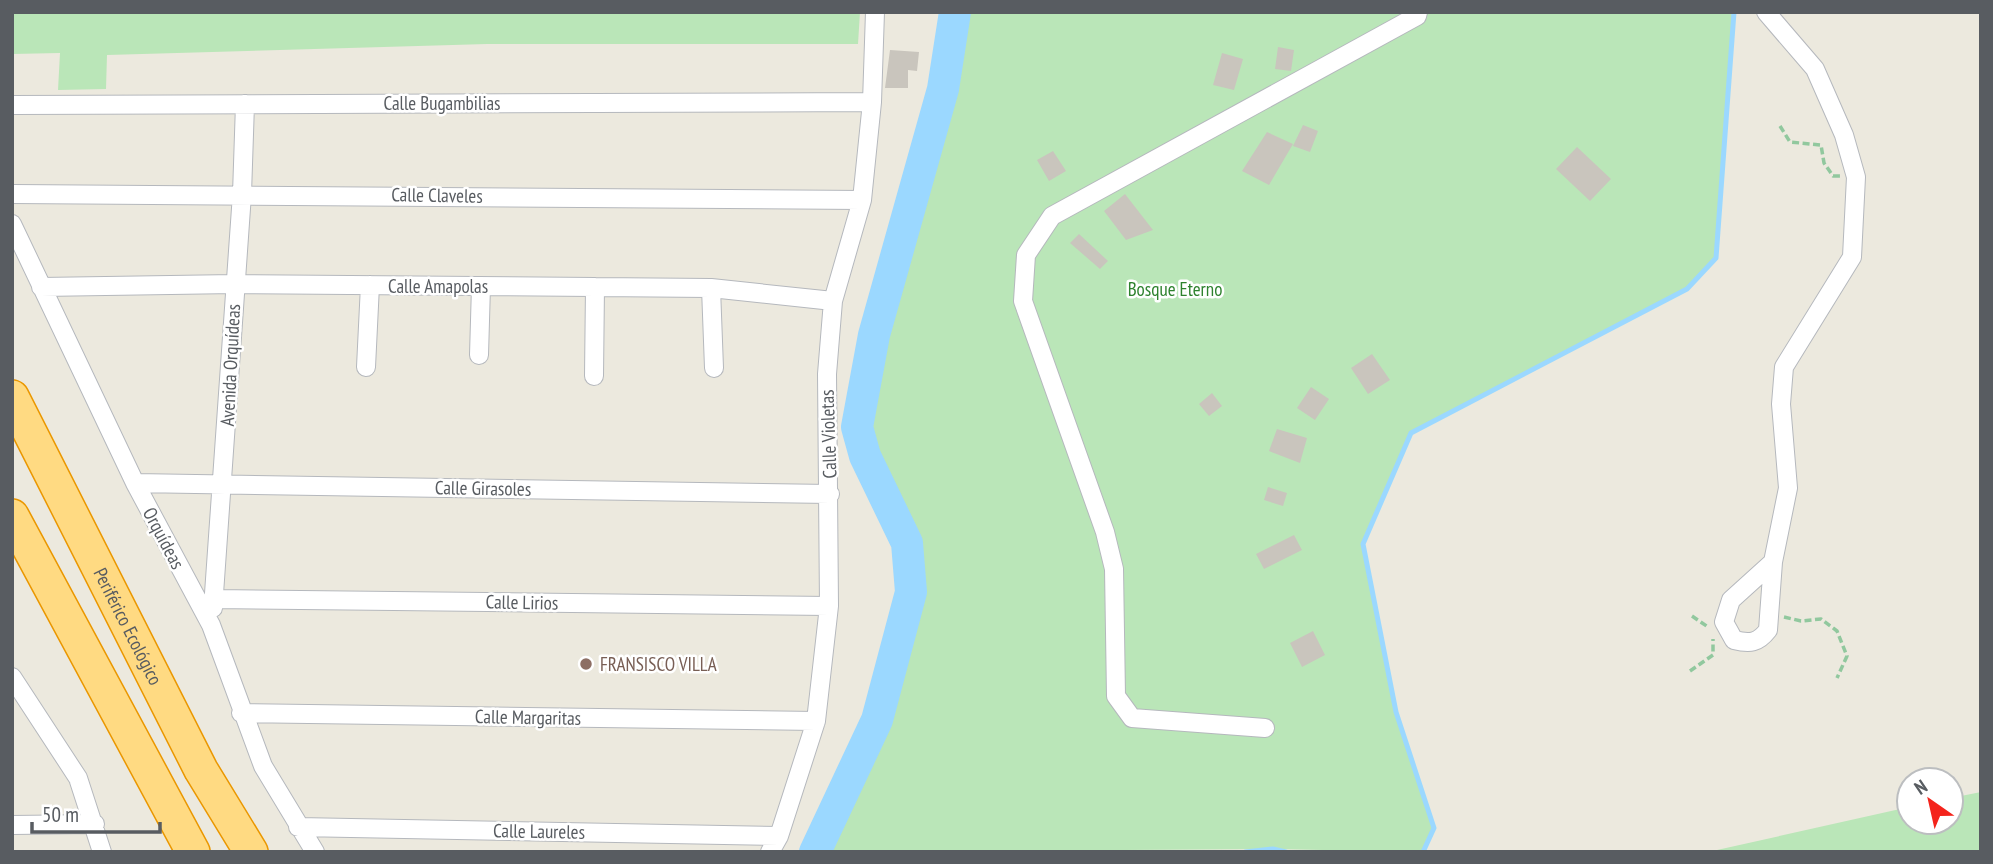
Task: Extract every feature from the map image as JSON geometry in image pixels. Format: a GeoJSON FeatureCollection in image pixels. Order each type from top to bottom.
{"type":"FeatureCollection","features":[{"type":"Feature","properties":{"kind":"highway","name":"Periférico Ecológico"},"geometry":{"type":"LineString","coordinates":[[12,397],[201,770],[251,852]]}},
{"type":"Feature","properties":{"kind":"highway"},"geometry":{"type":"LineString","coordinates":[[12,516],[193,852]]}},
{"type":"Feature","properties":{"kind":"street","name":"Calle Violetas"},"geometry":{"type":"LineString","coordinates":[[769,852],[779,836],[816,721],[829,606],[827,374],[834,301],[862,200],[872,102],[875,12]]}},
{"type":"Feature","properties":{"kind":"street"},"geometry":{"type":"LineString","coordinates":[[1265,728],[1132,718],[1122,708],[1116,696],[1114,569],[1105,532],[1023,301],[1026,255],[1052,216],[1417,16],[1418,12]]}},
{"type":"Feature","properties":{"kind":"street"},"geometry":{"type":"LineString","coordinates":[[1766,12],[1815,69],[1844,135],[1856,177],[1852,257],[1784,367],[1781,404],[1788,488],[1773,562],[1772,614],[1768,630],[1761,639],[1749,644],[1734,640],[1724,622],[1731,600],[1773,562]]}},
{"type":"Feature","properties":{"kind":"street","name":"Calle Bugambilias"},"geometry":{"type":"LineString","coordinates":[[12,105],[872,102]]}},
{"type":"Feature","properties":{"kind":"street","name":"Avenida Orquídeas"},"geometry":{"type":"LineString","coordinates":[[211,625],[242,194],[245,104]]}},
{"type":"Feature","properties":{"kind":"street","name":"Calle Claveles"},"geometry":{"type":"LineString","coordinates":[[12,194],[862,200]]}},
{"type":"Feature","properties":{"kind":"street","name":"Orquídeas"},"geometry":{"type":"LineString","coordinates":[[12,224],[135,483],[211,625],[262,766],[315,852]]}},
{"type":"Feature","properties":{"kind":"street","name":"Calle Amapolas"},"geometry":{"type":"LineString","coordinates":[[41,288],[235,284],[711,288],[834,301]]}},
{"type":"Feature","properties":{"kind":"street"},"geometry":{"type":"LineString","coordinates":[[366,367],[370,285]]}},
{"type":"Feature","properties":{"kind":"street"},"geometry":{"type":"LineString","coordinates":[[479,355],[481,286]]}},
{"type":"Feature","properties":{"kind":"street"},"geometry":{"type":"LineString","coordinates":[[594,376],[595,287]]}},
{"type":"Feature","properties":{"kind":"street"},"geometry":{"type":"LineString","coordinates":[[711,288],[713,368]]}},
{"type":"Feature","properties":{"kind":"street","name":"Calle Girasoles"},"geometry":{"type":"LineString","coordinates":[[135,483],[830,494]]}},
{"type":"Feature","properties":{"kind":"street","name":"Calle Lirios"},"geometry":{"type":"LineString","coordinates":[[214,599],[829,606]]}},
{"type":"Feature","properties":{"kind":"street"},"geometry":{"type":"LineString","coordinates":[[12,677],[19,704],[78,778],[102,852]]}},
{"type":"Feature","properties":{"kind":"street","name":"Calle Margaritas"},"geometry":{"type":"LineString","coordinates":[[241,713],[816,721]]}},
{"type":"Feature","properties":{"kind":"street"},"geometry":{"type":"LineString","coordinates":[[12,825],[95,824]]}},
{"type":"Feature","properties":{"kind":"street","name":"Calle Laureles"},"geometry":{"type":"LineString","coordinates":[[298,827],[779,836]]}},
{"type":"Feature","properties":{"kind":"path"},"geometry":{"type":"LineString","coordinates":[[1780,126],[1790,142],[1821,145],[1824,163],[1833,176],[1856,177]]}},
{"type":"Feature","properties":{"kind":"path"},"geometry":{"type":"LineString","coordinates":[[1772,614],[1801,621],[1821,619],[1837,631],[1847,656],[1838,678]]}},
{"type":"Feature","properties":{"kind":"path"},"geometry":{"type":"LineString","coordinates":[[1690,671],[1713,655],[1713,630]]}},
{"type":"Feature","properties":{"kind":"green space"},"geometry":{"type":"Polygon","coordinates":[[[12,12],[860,12],[858,44],[487,44],[107,55],[106,89],[58,90],[60,53],[12,54],[12,12]]]}},
{"type":"Feature","properties":{"kind":"green space","name":"Bosque Eterno"},"geometry":{"type":"Polygon","coordinates":[[[955,12],[1734,12],[1716,258],[1687,289],[1411,433],[1363,544],[1396,712],[1434,828],[1423,852],[1273,849],[815,852],[877,720],[911,592],[907,543],[865,456],[857,427],[874,335],[943,89],[955,12]]]}},
{"type":"Feature","properties":{"kind":"green space"},"geometry":{"type":"Polygon","coordinates":[[[1981,792],[1981,852],[1708,852],[1895,810],[1895,836],[1965,836],[1965,795],[1981,792]]]}},
{"type":"Feature","properties":{"kind":"building"},"geometry":{"type":"Polygon","coordinates":[[[1278,47],[1294,50],[1291,71],[1275,69],[1278,47]]]}},
{"type":"Feature","properties":{"kind":"building"},"geometry":{"type":"Polygon","coordinates":[[[890,50],[919,52],[917,71],[908,70],[908,88],[885,88],[890,50]]]}},
{"type":"Feature","properties":{"kind":"building"},"geometry":{"type":"Polygon","coordinates":[[[1222,53],[1243,59],[1234,90],[1213,85],[1222,53]]]}},
{"type":"Feature","properties":{"kind":"building"},"geometry":{"type":"Polygon","coordinates":[[[1303,125],[1318,131],[1310,152],[1293,146],[1303,125]]]}},
{"type":"Feature","properties":{"kind":"building"},"geometry":{"type":"Polygon","coordinates":[[[1267,132],[1293,144],[1269,185],[1242,171],[1267,132]]]}},
{"type":"Feature","properties":{"kind":"building"},"geometry":{"type":"Polygon","coordinates":[[[1577,147],[1611,179],[1590,201],[1556,169],[1577,147]]]}},
{"type":"Feature","properties":{"kind":"building"},"geometry":{"type":"Polygon","coordinates":[[[1053,151],[1066,171],[1049,181],[1037,160],[1053,151]]]}},
{"type":"Feature","properties":{"kind":"building"},"geometry":{"type":"Polygon","coordinates":[[[1125,194],[1153,230],[1126,240],[1104,211],[1125,194]]]}},
{"type":"Feature","properties":{"kind":"building"},"geometry":{"type":"Polygon","coordinates":[[[1079,234],[1108,261],[1100,269],[1070,243],[1079,234]]]}},
{"type":"Feature","properties":{"kind":"building"},"geometry":{"type":"Polygon","coordinates":[[[1372,354],[1390,380],[1368,394],[1351,368],[1372,354]]]}},
{"type":"Feature","properties":{"kind":"building"},"geometry":{"type":"Polygon","coordinates":[[[1311,387],[1329,399],[1315,420],[1297,408],[1311,387]]]}},
{"type":"Feature","properties":{"kind":"building"},"geometry":{"type":"Polygon","coordinates":[[[1212,393],[1222,406],[1209,416],[1199,404],[1212,393]]]}},
{"type":"Feature","properties":{"kind":"building"},"geometry":{"type":"Polygon","coordinates":[[[1277,429],[1307,438],[1300,463],[1269,451],[1277,429]]]}},
{"type":"Feature","properties":{"kind":"building"},"geometry":{"type":"Polygon","coordinates":[[[1268,487],[1287,493],[1283,506],[1264,500],[1268,487]]]}},
{"type":"Feature","properties":{"kind":"building"},"geometry":{"type":"Polygon","coordinates":[[[1294,535],[1302,550],[1264,569],[1256,554],[1294,535]]]}},
{"type":"Feature","properties":{"kind":"building"},"geometry":{"type":"Polygon","coordinates":[[[1313,631],[1325,655],[1302,667],[1290,643],[1313,631]]]}},
{"type":"Feature","properties":{"kind":"waterway"},"geometry":{"type":"LineString","coordinates":[[815,852],[877,720],[911,592],[907,543],[865,456],[857,427],[874,335],[943,89],[955,12]]}},
{"type":"Feature","properties":{"kind":"waterway"},"geometry":{"type":"LineString","coordinates":[[1423,852],[1434,828],[1396,712],[1363,544],[1411,433],[1687,289],[1716,258],[1734,12]]}},
{"type":"Feature","properties":{"kind":"waterway"},"geometry":{"type":"LineString","coordinates":[[1245,852],[1273,849],[1286,852]]}},
{"type":"Feature","properties":{"kind":"place","name":"FRANSISCO VILLA"},"geometry":{"type":"Point","coordinates":[586,664]}}]}
